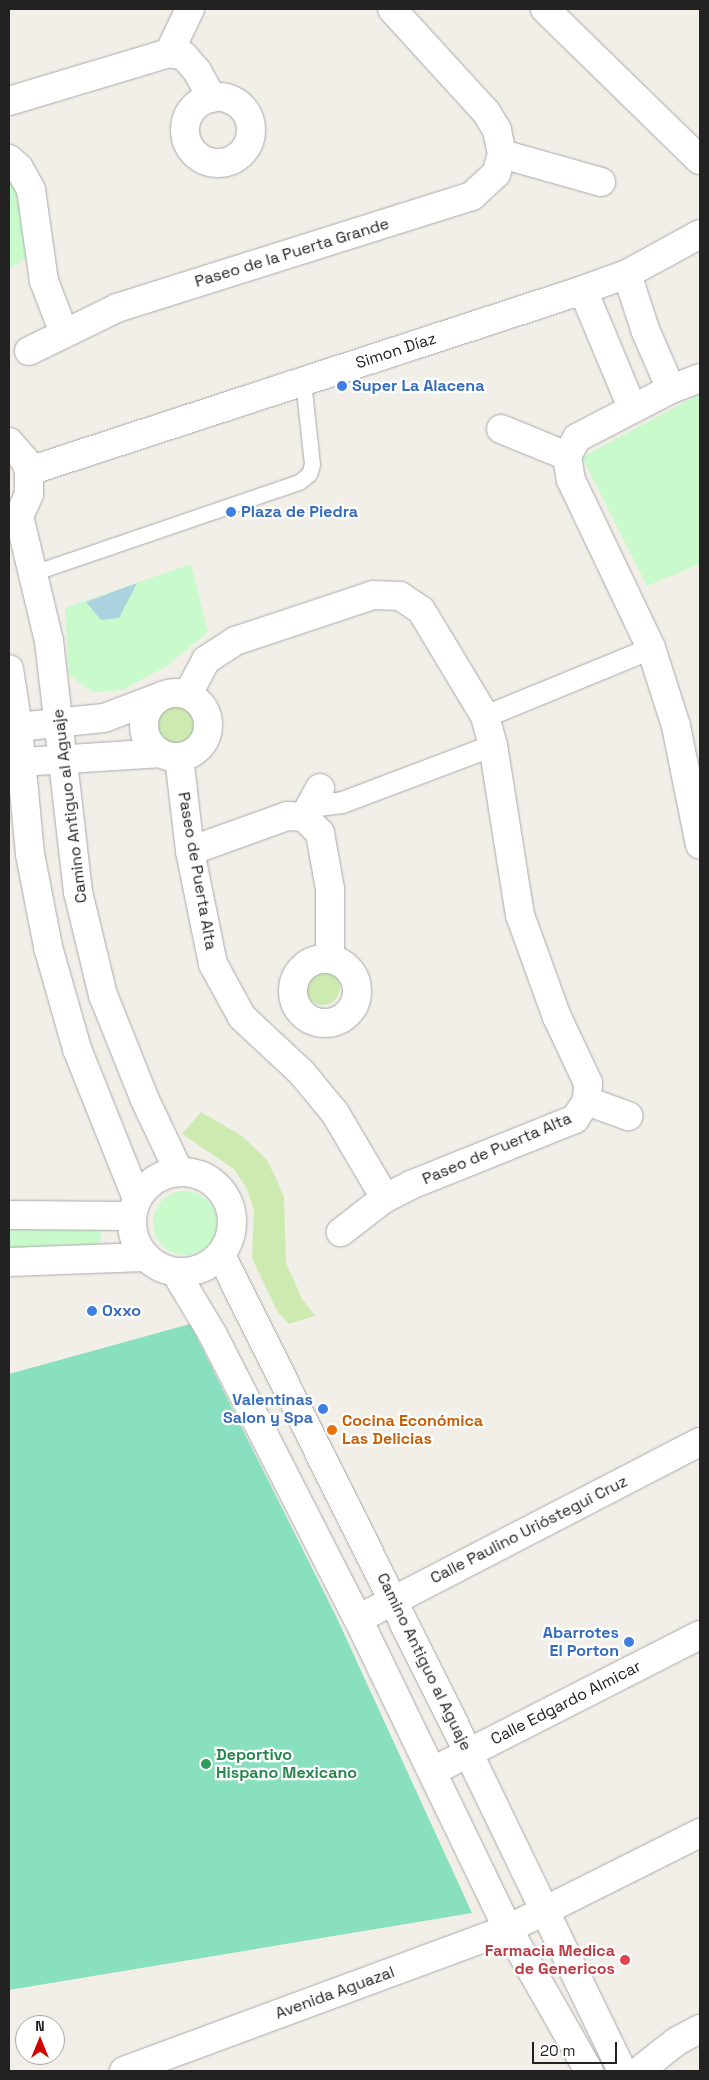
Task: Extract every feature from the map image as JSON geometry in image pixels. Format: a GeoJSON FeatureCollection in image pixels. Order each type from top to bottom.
{"type":"FeatureCollection","features":[{"type":"Feature","properties":{"kind":"street"},"geometry":{"type":"LineString","coordinates":[[169,54],[190,9]]}},
{"type":"Feature","properties":{"kind":"street"},"geometry":{"type":"LineString","coordinates":[[392,9],[486,112],[497,130],[502,154],[601,182]]}},
{"type":"Feature","properties":{"kind":"street"},"geometry":{"type":"LineString","coordinates":[[545,9],[700,160]]}},
{"type":"Feature","properties":{"kind":"street"},"geometry":{"type":"LineString","coordinates":[[9,101],[169,54],[184,56],[197,70],[212,98]]}},
{"type":"Feature","properties":{"kind":"street","name":"Paseo de la Puerta Grande"},"geometry":{"type":"LineString","coordinates":[[29,351],[117,308],[472,196],[496,174],[502,154]]}},
{"type":"Feature","properties":{"kind":"street"},"geometry":{"type":"LineString","coordinates":[[9,159],[19,168],[31,190],[44,281],[64,333]]}},
{"type":"Feature","properties":{"kind":"street","name":"Simon Díaz"},"geometry":{"type":"LineString","coordinates":[[29,470],[584,290],[627,274],[700,234]]}},
{"type":"Feature","properties":{"kind":"street"},"geometry":{"type":"LineString","coordinates":[[627,274],[646,332],[671,389]]}},
{"type":"Feature","properties":{"kind":"street"},"geometry":{"type":"LineString","coordinates":[[584,290],[632,408]]}},
{"type":"Feature","properties":{"kind":"street"},"geometry":{"type":"LineString","coordinates":[[700,378],[671,389],[632,408],[577,438],[567,456],[571,480],[651,648],[676,726],[700,846]]}},
{"type":"Feature","properties":{"kind":"street"},"geometry":{"type":"LineString","coordinates":[[500,429],[567,456]]}},
{"type":"Feature","properties":{"kind":"street"},"geometry":{"type":"LineString","coordinates":[[9,442],[24,459],[29,470],[29,494],[14,520]]}},
{"type":"Feature","properties":{"kind":"street","name":"Camino Antiguo al Aguaje"},"geometry":{"type":"LineString","coordinates":[[14,520],[32,573],[49,642],[61,725],[78,892],[103,995],[144,1100],[178,1172]]}},
{"type":"Feature","properties":{"kind":"street","name":"Paseo de Puerta Alta"},"geometry":{"type":"LineString","coordinates":[[170,755],[213,964],[242,1017],[302,1073],[335,1113],[385,1198],[575,1119],[586,1101],[588,1083],[557,1017],[520,915],[493,745],[485,716],[421,610],[400,596],[374,595],[234,641],[206,660],[188,694]]}},
{"type":"Feature","properties":{"kind":"street"},"geometry":{"type":"LineString","coordinates":[[485,716],[651,648]]}},
{"type":"Feature","properties":{"kind":"street"},"geometry":{"type":"LineString","coordinates":[[9,669],[22,762],[30,854],[48,947],[77,1049],[134,1208],[136,1245],[154,1265],[176,1273],[201,1269],[221,1254],[230,1240],[233,1224],[231,1207],[223,1192],[211,1181],[195,1174],[178,1172],[162,1176],[147,1185],[134,1208]]}},
{"type":"Feature","properties":{"kind":"street"},"geometry":{"type":"LineString","coordinates":[[18,727],[61,725],[108,717],[169,693],[188,694],[196,699],[207,715],[207,734],[197,750],[170,755],[22,762]]}},
{"type":"Feature","properties":{"kind":"street"},"geometry":{"type":"LineString","coordinates":[[160,697],[147,711],[144,730],[147,739],[170,755]]}},
{"type":"Feature","properties":{"kind":"street"},"geometry":{"type":"LineString","coordinates":[[190,851],[287,816],[311,804],[342,802],[493,745]]}},
{"type":"Feature","properties":{"kind":"street"},"geometry":{"type":"LineString","coordinates":[[311,804],[320,833],[330,889],[330,959]]}},
{"type":"Feature","properties":{"kind":"street"},"geometry":{"type":"LineString","coordinates":[[586,1101],[628,1116]]}},
{"type":"Feature","properties":{"kind":"street"},"geometry":{"type":"LineString","coordinates":[[341,1232],[385,1198]]}},
{"type":"Feature","properties":{"kind":"street"},"geometry":{"type":"LineString","coordinates":[[9,1215],[134,1208]]}},
{"type":"Feature","properties":{"kind":"street","name":"Camino Antiguo al Aguaje"},"geometry":{"type":"LineString","coordinates":[[221,1254],[394,1600],[622,2071]]}},
{"type":"Feature","properties":{"kind":"street"},"geometry":{"type":"LineString","coordinates":[[9,1262],[145,1257]]}},
{"type":"Feature","properties":{"kind":"street"},"geometry":{"type":"LineString","coordinates":[[176,1273],[213,1334],[358,1619],[508,1929],[589,2071]]}},
{"type":"Feature","properties":{"kind":"street","name":"Calle Paulino Urióstegui Cruz"},"geometry":{"type":"LineString","coordinates":[[358,1619],[700,1442]]}},
{"type":"Feature","properties":{"kind":"street","name":"Calle Edgardo Almicar"},"geometry":{"type":"LineString","coordinates":[[433,1772],[468,1752],[700,1635]]}},
{"type":"Feature","properties":{"kind":"street","name":"Avenida Aguazal"},"geometry":{"type":"LineString","coordinates":[[124,2071],[508,1929],[700,1833]]}},
{"type":"Feature","properties":{"kind":"street"},"geometry":{"type":"LineString","coordinates":[[638,2071],[676,2041],[700,2029]]}},
{"type":"Feature","properties":{"kind":"lane"},"geometry":{"type":"LineString","coordinates":[[32,573],[298,482],[309,474],[312,464],[303,381]]}},
{"type":"Feature","properties":{"kind":"green space"},"geometry":{"type":"Polygon","coordinates":[[[9,183],[20,193],[29,256],[9,269],[9,183]]]}},
{"type":"Feature","properties":{"kind":"green space"},"geometry":{"type":"Polygon","coordinates":[[[700,394],[700,564],[647,586],[582,457],[700,394]]]}},
{"type":"Feature","properties":{"kind":"green space"},"geometry":{"type":"Polygon","coordinates":[[[191,564],[208,632],[168,665],[123,690],[93,692],[69,675],[65,608],[191,564]]]}},
{"type":"Feature","properties":{"kind":"green space"},"geometry":{"type":"Polygon","coordinates":[[[177,701],[190,705],[196,711],[200,724],[196,737],[190,743],[177,747],[164,743],[158,737],[154,724],[158,711],[164,705],[177,701]]]}},
{"type":"Feature","properties":{"kind":"green space"},"geometry":{"type":"Polygon","coordinates":[[[323,971],[335,976],[340,988],[335,1000],[323,1005],[311,1000],[306,988],[311,976],[323,971]]]}},
{"type":"Feature","properties":{"kind":"green space"},"geometry":{"type":"Polygon","coordinates":[[[201,1112],[242,1136],[266,1159],[284,1197],[286,1263],[302,1299],[315,1316],[289,1324],[277,1311],[252,1258],[254,1210],[247,1189],[234,1169],[182,1134],[201,1112]]]}},
{"type":"Feature","properties":{"kind":"green space"},"geometry":{"type":"Polygon","coordinates":[[[185,1191],[203,1197],[211,1205],[217,1223],[211,1241],[203,1249],[185,1255],[167,1249],[159,1241],[153,1223],[159,1205],[167,1197],[185,1191]]]}},
{"type":"Feature","properties":{"kind":"green space"},"geometry":{"type":"Polygon","coordinates":[[[9,1222],[101,1230],[100,1246],[9,1249],[9,1222]]]}},
{"type":"Feature","properties":{"kind":"green space","name":"Deportivo Hispano Mexicano"},"geometry":{"type":"Polygon","coordinates":[[[190,1324],[336,1616],[472,1913],[9,1990],[9,1374],[190,1324]]]}},
{"type":"Feature","properties":{"kind":"water"},"geometry":{"type":"Polygon","coordinates":[[[137,583],[119,618],[101,620],[86,602],[137,583]]]}},
{"type":"Feature","properties":{"kind":"place","name":"Super La Alacena"},"geometry":{"type":"Point","coordinates":[342,386]}},
{"type":"Feature","properties":{"kind":"place","name":"Plaza de Piedra"},"geometry":{"type":"Point","coordinates":[231,512]}},
{"type":"Feature","properties":{"kind":"place","name":"Oxxo"},"geometry":{"type":"Point","coordinates":[92,1311]}},
{"type":"Feature","properties":{"kind":"place","name":"Valentinas Salon y Spa"},"geometry":{"type":"Point","coordinates":[323,1409]}},
{"type":"Feature","properties":{"kind":"place","name":"Cocina Económica Las Delicias"},"geometry":{"type":"Point","coordinates":[332,1430]}},
{"type":"Feature","properties":{"kind":"place","name":"Abarrotes El Porton"},"geometry":{"type":"Point","coordinates":[629,1642]}},
{"type":"Feature","properties":{"kind":"place","name":"Deportivo Hispano Mexicano"},"geometry":{"type":"Point","coordinates":[206,1764]}},
{"type":"Feature","properties":{"kind":"place","name":"Farmacia Medica de Genericos"},"geometry":{"type":"Point","coordinates":[625,1960]}}]}
